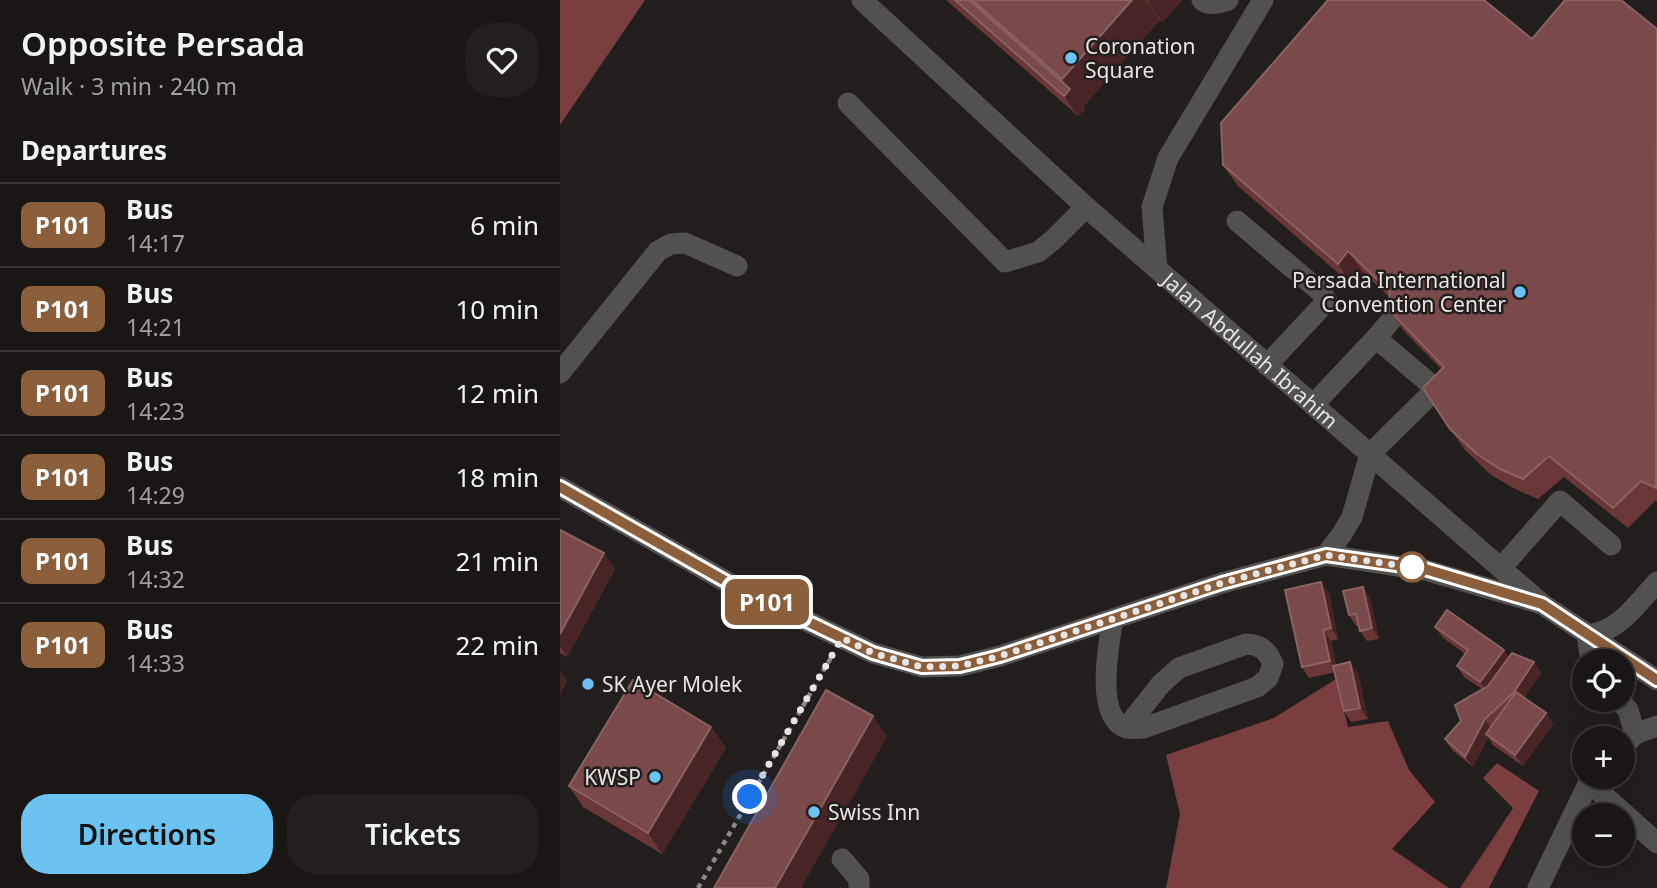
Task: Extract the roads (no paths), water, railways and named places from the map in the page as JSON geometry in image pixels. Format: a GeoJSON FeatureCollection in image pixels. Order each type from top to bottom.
{"type":"FeatureCollection","features":[{"type":"Feature","properties":{"kind":"street","name":"Jalan Abdullah Ibrahim"},"geometry":{"type":"LineString","coordinates":[[862,0],[1086,207],[1542,604],[1657,680]]}},
{"type":"Feature","properties":{"kind":"street"},"geometry":{"type":"LineString","coordinates":[[1202,0],[1219,4],[1228,0]]}},
{"type":"Feature","properties":{"kind":"street"},"geometry":{"type":"LineString","coordinates":[[1157,269],[1152,207],[1159,180],[1168,158],[1263,0]]}},
{"type":"Feature","properties":{"kind":"street"},"geometry":{"type":"LineString","coordinates":[[848,103],[1005,262],[1038,252],[1086,207]]}},
{"type":"Feature","properties":{"kind":"street"},"geometry":{"type":"LineString","coordinates":[[1237,221],[1321,292],[1327,301],[1267,365]]}},
{"type":"Feature","properties":{"kind":"street"},"geometry":{"type":"LineString","coordinates":[[560,373],[659,251],[671,244],[685,243],[737,265]]}},
{"type":"Feature","properties":{"kind":"street"},"geometry":{"type":"LineString","coordinates":[[1314,405],[1398,312]]}},
{"type":"Feature","properties":{"kind":"street"},"geometry":{"type":"LineString","coordinates":[[1326,555],[1352,517],[1370,454],[1436,389],[1376,338]]}},
{"type":"Feature","properties":{"kind":"street"},"geometry":{"type":"LineString","coordinates":[[560,487],[734,586],[873,653],[922,667],[960,666],[1000,656],[1222,583],[1326,555],[1425,569],[1542,604]]}},
{"type":"Feature","properties":{"kind":"street"},"geometry":{"type":"LineString","coordinates":[[1501,568],[1560,501],[1611,545]]}},
{"type":"Feature","properties":{"kind":"street"},"geometry":{"type":"LineString","coordinates":[[1589,649],[1587,635],[1604,632],[1616,626],[1657,582]]}},
{"type":"Feature","properties":{"kind":"street"},"geometry":{"type":"LineString","coordinates":[[1113,618],[1105,672],[1108,698],[1115,719],[1126,728],[1144,728],[1257,687],[1268,678],[1273,664],[1268,653],[1258,645],[1246,644],[1179,668],[1161,684],[1126,728]]}},
{"type":"Feature","properties":{"kind":"street"},"geometry":{"type":"LineString","coordinates":[[1635,737],[1657,726]]}},
{"type":"Feature","properties":{"kind":"street"},"geometry":{"type":"LineString","coordinates":[[1538,888],[1588,789]]}},
{"type":"Feature","properties":{"kind":"street"},"geometry":{"type":"LineString","coordinates":[[1601,789],[1657,843]]}},
{"type":"Feature","properties":{"kind":"street"},"geometry":{"type":"LineString","coordinates":[[842,859],[859,879],[859,888]]}},
{"type":"Feature","properties":{"kind":"place","name":"Coronation Square"},"geometry":{"type":"Point","coordinates":[1071,58]}},
{"type":"Feature","properties":{"kind":"place","name":"Persada International Convention Center"},"geometry":{"type":"Point","coordinates":[1520,292]}},
{"type":"Feature","properties":{"kind":"place","name":"SK Ayer Molek"},"geometry":{"type":"Point","coordinates":[588,684]}},
{"type":"Feature","properties":{"kind":"place","name":"KWSP"},"geometry":{"type":"Point","coordinates":[655,777]}},
{"type":"Feature","properties":{"kind":"place","name":"Swiss Inn"},"geometry":{"type":"Point","coordinates":[814,812]}}]}
